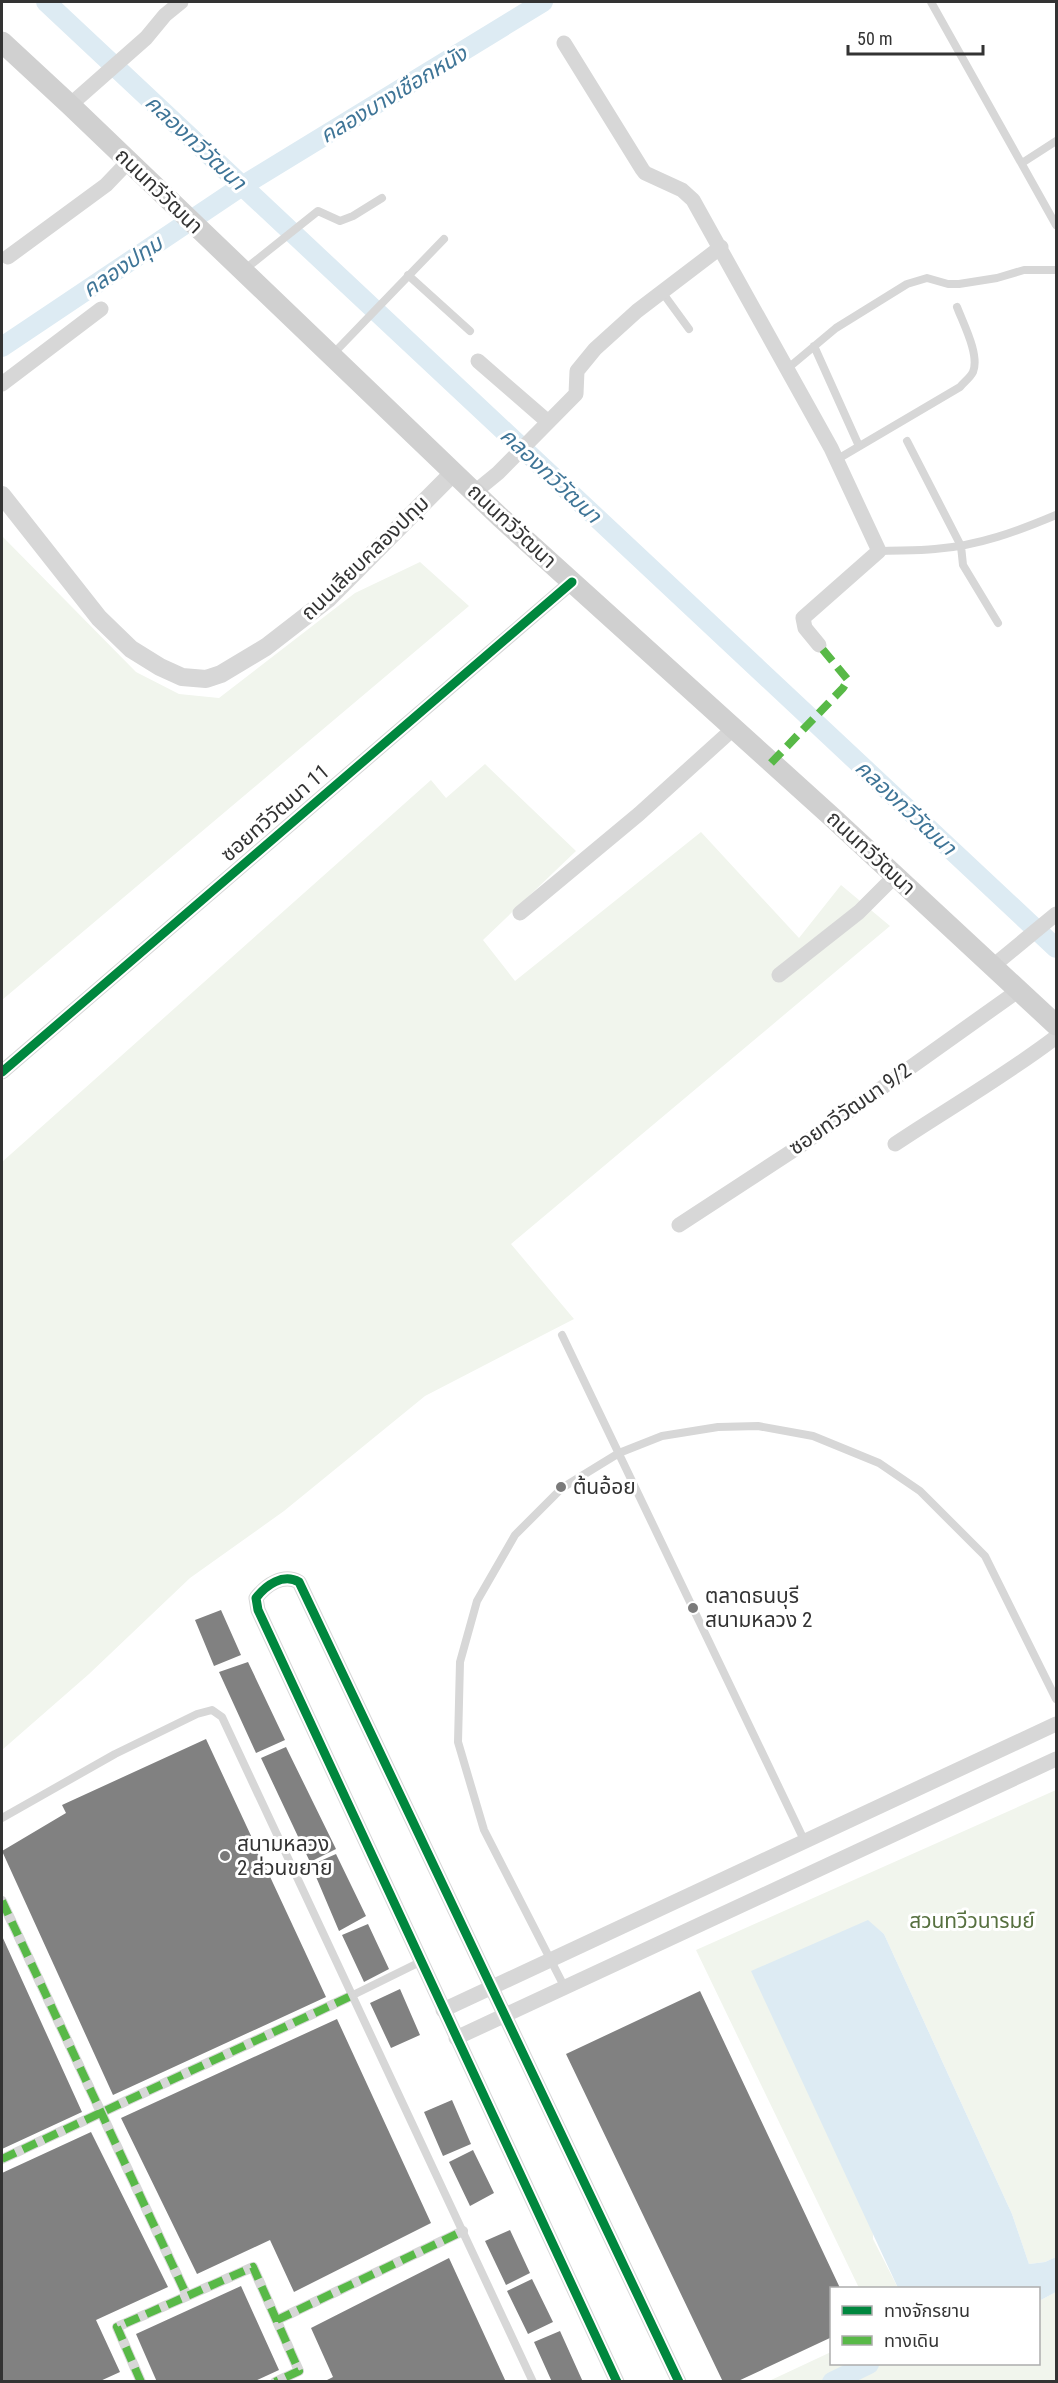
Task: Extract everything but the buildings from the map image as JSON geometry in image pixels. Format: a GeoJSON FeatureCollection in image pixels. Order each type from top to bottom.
{"type":"FeatureCollection","features":[{"type":"Feature","properties":{"kind":"main road","name":"ถนนทวีวัฒนา"},"geometry":{"type":"LineString","coordinates":[[2,42],[476,491],[500,517],[1056,1025]]}},
{"type":"Feature","properties":{"kind":"street"},"geometry":{"type":"LineString","coordinates":[[70,105],[146,38],[165,15],[181,2]]}},
{"type":"Feature","properties":{"kind":"street"},"geometry":{"type":"LineString","coordinates":[[564,43],[642,169],[682,190],[693,200],[836,460],[879,551],[803,618],[805,628],[819,645]]}},
{"type":"Feature","properties":{"kind":"street"},"geometry":{"type":"LineString","coordinates":[[8,257],[106,185],[128,162]]}},
{"type":"Feature","properties":{"kind":"street"},"geometry":{"type":"LineString","coordinates":[[476,491],[498,473],[576,394],[577,371],[595,349],[637,311],[721,248]]}},
{"type":"Feature","properties":{"kind":"street"},"geometry":{"type":"LineString","coordinates":[[2,384],[101,309]]}},
{"type":"Feature","properties":{"kind":"street"},"geometry":{"type":"LineString","coordinates":[[478,361],[547,422]]}},
{"type":"Feature","properties":{"kind":"street","name":"ถนนเลียบคลองปทุม"},"geometry":{"type":"LineString","coordinates":[[2,495],[99,618],[131,649],[160,667],[182,677],[206,679],[220,674],[266,647],[328,599],[454,472]]}},
{"type":"Feature","properties":{"kind":"street","name":"ซอยทวีวัฒนา 11"},"geometry":{"type":"LineString","coordinates":[[2,1072],[572,582]]}},
{"type":"Feature","properties":{"kind":"street"},"geometry":{"type":"LineString","coordinates":[[520,913],[639,814],[734,729]]}},
{"type":"Feature","properties":{"kind":"street"},"geometry":{"type":"LineString","coordinates":[[779,975],[860,912],[895,876]]}},
{"type":"Feature","properties":{"kind":"street"},"geometry":{"type":"LineString","coordinates":[[993,966],[1056,914]]}},
{"type":"Feature","properties":{"kind":"street","name":"ซอยทวีวัฒนา 9/2"},"geometry":{"type":"LineString","coordinates":[[679,1225],[803,1144],[1019,990]]}},
{"type":"Feature","properties":{"kind":"street"},"geometry":{"type":"LineString","coordinates":[[895,1144],[965,1097],[1013,1069],[1056,1037]]}},
{"type":"Feature","properties":{"kind":"street"},"geometry":{"type":"LineString","coordinates":[[617,2382],[258,1610],[256,1598],[263,1589],[281,1579],[292,1578],[299,1582],[680,2382]]}},
{"type":"Feature","properties":{"kind":"street"},"geometry":{"type":"LineString","coordinates":[[443,2010],[1056,1724]]}},
{"type":"Feature","properties":{"kind":"street"},"geometry":{"type":"LineString","coordinates":[[456,2038],[1056,1759]]}},
{"type":"Feature","properties":{"kind":"street"},"geometry":{"type":"LineString","coordinates":[[2,1900],[187,2296]]}},
{"type":"Feature","properties":{"kind":"street"},"geometry":{"type":"LineString","coordinates":[[2,2159],[351,1996]]}},
{"type":"Feature","properties":{"kind":"street"},"geometry":{"type":"LineString","coordinates":[[277,2320],[463,2231]]}},
{"type":"Feature","properties":{"kind":"street"},"geometry":{"type":"LineString","coordinates":[[141,2382],[117,2327],[253,2267],[299,2371],[275,2382]]}},
{"type":"Feature","properties":{"kind":"lane"},"geometry":{"type":"LineString","coordinates":[[932,2],[1056,225]]}},
{"type":"Feature","properties":{"kind":"lane"},"geometry":{"type":"LineString","coordinates":[[1022,163],[1056,141]]}},
{"type":"Feature","properties":{"kind":"lane"},"geometry":{"type":"LineString","coordinates":[[242,271],[318,211],[340,221],[353,216],[382,198]]}},
{"type":"Feature","properties":{"kind":"lane"},"geometry":{"type":"LineString","coordinates":[[331,356],[444,239]]}},
{"type":"Feature","properties":{"kind":"lane"},"geometry":{"type":"LineString","coordinates":[[787,369],[836,328],[907,284],[927,278],[948,284],[959,284],[997,278],[1024,270],[1056,270]]}},
{"type":"Feature","properties":{"kind":"lane"},"geometry":{"type":"LineString","coordinates":[[408,275],[470,331]]}},
{"type":"Feature","properties":{"kind":"lane"},"geometry":{"type":"LineString","coordinates":[[662,292],[689,329]]}},
{"type":"Feature","properties":{"kind":"lane"},"geometry":{"type":"LineString","coordinates":[[836,460],[960,387],[972,374],[975,364],[972,347],[957,307]]}},
{"type":"Feature","properties":{"kind":"lane"},"geometry":{"type":"LineString","coordinates":[[814,346],[859,446]]}},
{"type":"Feature","properties":{"kind":"lane"},"geometry":{"type":"LineString","coordinates":[[907,441],[961,546],[963,565],[998,623]]}},
{"type":"Feature","properties":{"kind":"lane"},"geometry":{"type":"LineString","coordinates":[[879,551],[961,546],[1015,532],[1056,515]]}},
{"type":"Feature","properties":{"kind":"lane"},"geometry":{"type":"LineString","coordinates":[[562,1335],[805,1842]]}},
{"type":"Feature","properties":{"kind":"lane"},"geometry":{"type":"LineString","coordinates":[[565,1988],[484,1830],[458,1742],[460,1662],[477,1601],[515,1535],[562,1488],[619,1453],[662,1436],[718,1427],[758,1426],[813,1436],[879,1463],[920,1491],[985,1556],[1056,1699]]}},
{"type":"Feature","properties":{"kind":"lane"},"geometry":{"type":"LineString","coordinates":[[2,1818],[49,1789],[197,1714],[212,1710],[222,1717],[533,2382]]}},
{"type":"Feature","properties":{"kind":"lane"},"geometry":{"type":"LineString","coordinates":[[351,1996],[420,1962]]}},
{"type":"Feature","properties":{"kind":"green space"},"geometry":{"type":"Polygon","coordinates":[[[2,536],[136,672],[179,694],[219,698],[355,593],[420,562],[469,606],[2,1000],[2,536]]]}},
{"type":"Feature","properties":{"kind":"green space"},"geometry":{"type":"Polygon","coordinates":[[[485,764],[576,851],[483,940],[515,981],[701,832],[799,938],[841,885],[890,926],[511,1244],[574,1319],[425,1396],[284,1511],[190,1578],[89,1674],[2,1750],[2,1162],[431,780],[446,798],[485,764]]]}},
{"type":"Feature","properties":{"kind":"green space","name":"สวนทวีวนารมย์"},"geometry":{"type":"Polygon","coordinates":[[[1056,1790],[1056,2257],[1045,2262],[1029,2264],[1012,2214],[884,1934],[868,1921],[873,2239],[897,2287],[859,2287],[696,1950],[1056,1790]]]}},
{"type":"Feature","properties":{"kind":"green space"},"geometry":{"type":"Polygon","coordinates":[[[1056,2292],[1056,2381],[769,2381],[830,2352],[830,2365],[1040,2365],[1040,2300],[1056,2292]]]}},
{"type":"Feature","properties":{"kind":"shaded area"},"geometry":{"type":"Polygon","coordinates":[[[868,1920],[884,1934],[1012,2214],[1029,2264],[1045,2262],[1056,2257],[1056,2292],[1040,2300],[1040,2287],[898,2287],[751,1971],[868,1920]]]}},
{"type":"Feature","properties":{"kind":"waterway","name":"คลองทวีวัฒนา"},"geometry":{"type":"LineString","coordinates":[[46,2],[1056,948]]}},
{"type":"Feature","properties":{"kind":"waterway","name":"คลองบางเชือกหนัง"},"geometry":{"type":"LineString","coordinates":[[2,347],[242,186],[543,2]]}},
{"type":"Feature","properties":{"kind":"waterway"},"geometry":{"type":"LineString","coordinates":[[832,2382],[867,2365]]}},
{"type":"Feature","properties":{"kind":"marked path"},"geometry":{"type":"LineString","coordinates":[[771,763],[848,680],[819,645]]}},
{"type":"Feature","properties":{"kind":"marked path"},"geometry":{"type":"LineString","coordinates":[[2,1901],[187,2296]]}},
{"type":"Feature","properties":{"kind":"marked path"},"geometry":{"type":"LineString","coordinates":[[2,2159],[351,1996]]}},
{"type":"Feature","properties":{"kind":"marked path"},"geometry":{"type":"LineString","coordinates":[[277,2320],[463,2231]]}},
{"type":"Feature","properties":{"kind":"marked path"},"geometry":{"type":"LineString","coordinates":[[141,2382],[117,2327],[253,2267],[299,2371],[275,2382]]}},
{"type":"Feature","properties":{"kind":"cycle path"},"geometry":{"type":"LineString","coordinates":[[2,1072],[572,582]]}},
{"type":"Feature","properties":{"kind":"cycle path"},"geometry":{"type":"LineString","coordinates":[[617,2382],[258,1610],[256,1598],[275,1582],[287,1579],[299,1582],[679,2382]]}},
{"type":"Feature","properties":{"kind":"place","name":"ต้นอ้อย"},"geometry":{"type":"Point","coordinates":[561,1487]}},
{"type":"Feature","properties":{"kind":"place","name":"ตลาดธนบุรี สนามหลวง 2"},"geometry":{"type":"Point","coordinates":[693,1608]}},
{"type":"Feature","properties":{"kind":"place","name":"สนามหลวง 2 ส่วนขยาย"},"geometry":{"type":"Point","coordinates":[225,1856]}},
{"type":"Feature","properties":{"kind":"water label","name":"คลองปทุม"},"geometry":{"type":"Point","coordinates":[122,266]}}]}
